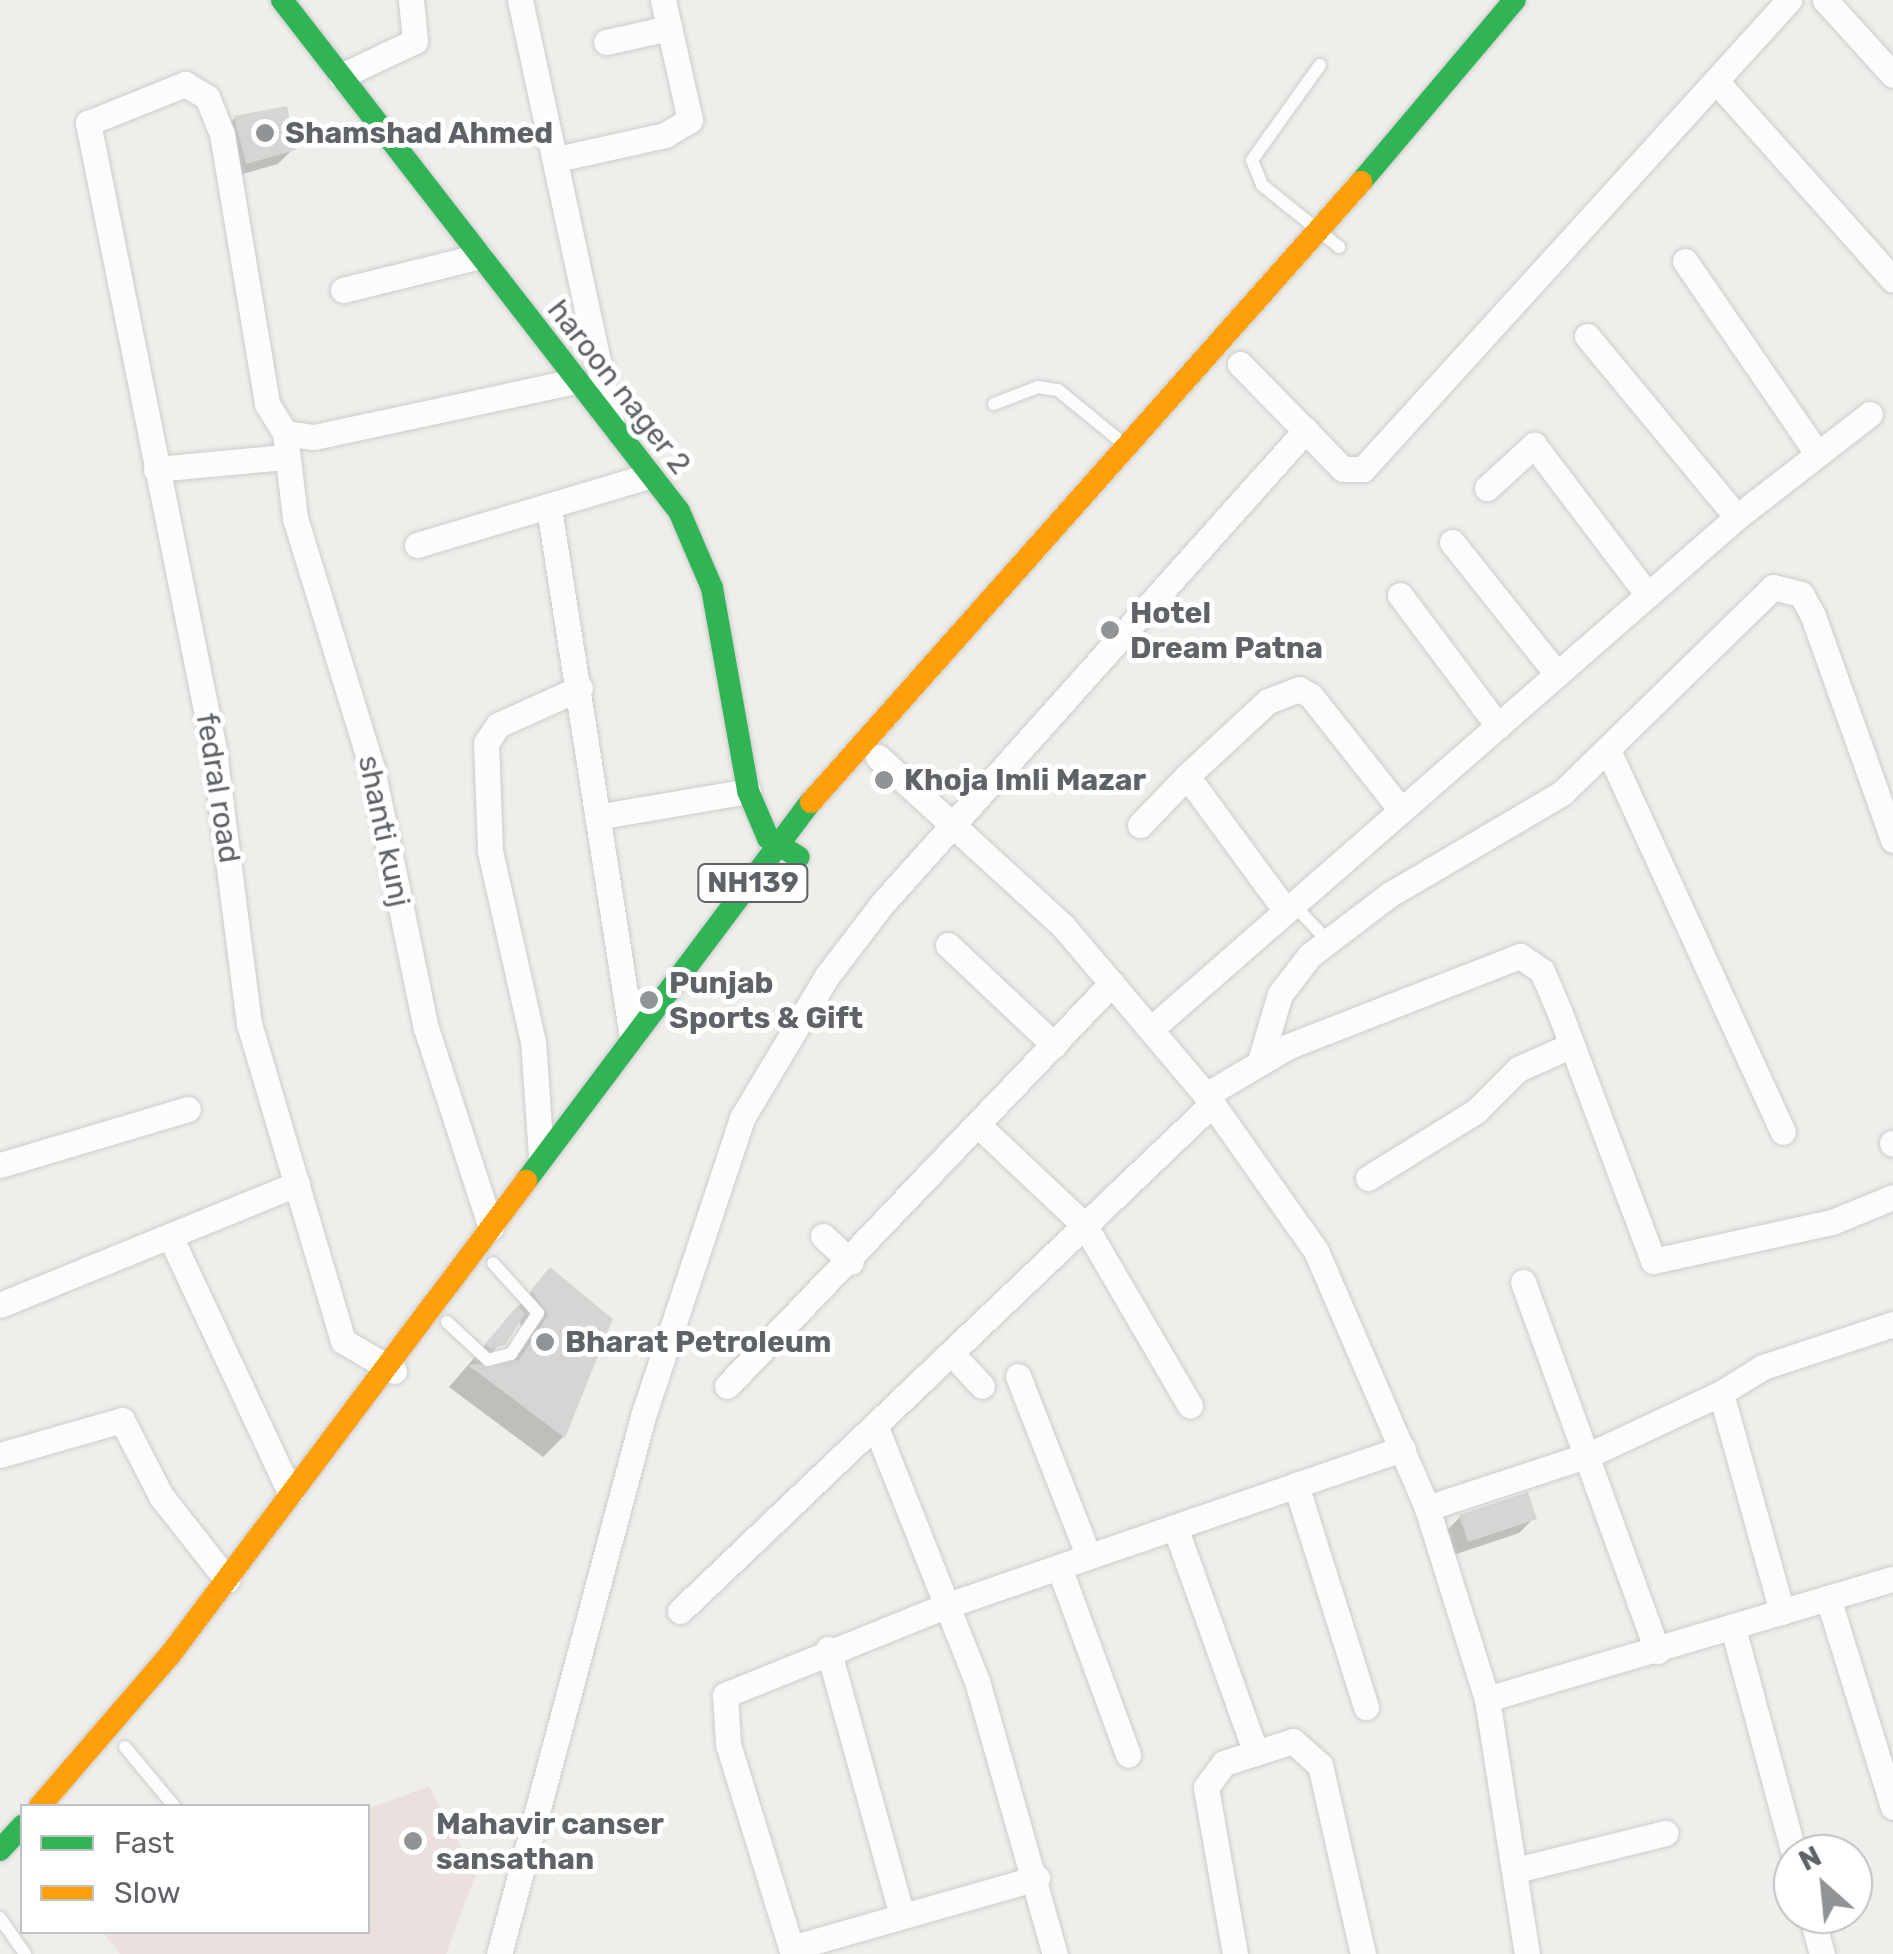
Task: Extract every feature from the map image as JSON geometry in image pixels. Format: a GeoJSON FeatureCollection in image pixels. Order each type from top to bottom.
{"type":"FeatureCollection","features":[{"type":"Feature","properties":{"kind":"main road","name":"haroon nager 2"},"geometry":{"type":"LineString","coordinates":[[282,0],[648,476],[679,511],[712,588],[748,791],[788,852]]}},
{"type":"Feature","properties":{"kind":"main road","name":"NH139"},"geometry":{"type":"LineString","coordinates":[[1300,292],[1330,240],[1515,0]]}},
{"type":"Feature","properties":{"kind":"main road","name":"NH139"},"geometry":{"type":"LineString","coordinates":[[42,1804],[226,1580],[290,1492],[393,1370],[447,1322],[493,1263],[788,852],[861,742],[1330,240],[1545,0]]}},
{"type":"Feature","properties":{"kind":"main road"},"geometry":{"type":"LineString","coordinates":[[1216,390],[1246,356]]}},
{"type":"Feature","properties":{"kind":"main road","name":"NH139"},"geometry":{"type":"LineString","coordinates":[[74,1804],[125,1747],[491,1228],[632,1040],[788,852],[1054,569]]}},
{"type":"Feature","properties":{"kind":"main road"},"geometry":{"type":"LineString","coordinates":[[0,1882],[15,1847]]}},
{"type":"Feature","properties":{"kind":"street"},"geometry":{"type":"LineString","coordinates":[[341,76],[415,41],[420,22],[410,0]]}},
{"type":"Feature","properties":{"kind":"street"},"geometry":{"type":"LineString","coordinates":[[520,0],[613,430]]}},
{"type":"Feature","properties":{"kind":"street"},"geometry":{"type":"LineString","coordinates":[[557,159],[666,135],[690,120],[663,0]]}},
{"type":"Feature","properties":{"kind":"street"},"geometry":{"type":"LineString","coordinates":[[1246,356],[1306,430],[1343,468],[1374,462],[1790,0]]}},
{"type":"Feature","properties":{"kind":"street"},"geometry":{"type":"LineString","coordinates":[[1825,0],[1893,75]]}},
{"type":"Feature","properties":{"kind":"street"},"geometry":{"type":"LineString","coordinates":[[606,42],[669,28]]}},
{"type":"Feature","properties":{"kind":"street"},"geometry":{"type":"LineString","coordinates":[[1716,81],[1893,280]]}},
{"type":"Feature","properties":{"kind":"street","name":"shanti kunj"},"geometry":{"type":"LineString","coordinates":[[93,160],[88,134],[96,116],[185,84],[207,96],[222,134],[268,404],[286,445],[294,518],[372,768],[426,1028],[491,1228]]}},
{"type":"Feature","properties":{"kind":"street","name":"fedral road"},"geometry":{"type":"LineString","coordinates":[[93,160],[214,750],[249,1024],[343,1341],[393,1370]]}},
{"type":"Feature","properties":{"kind":"street"},"geometry":{"type":"LineString","coordinates":[[344,290],[480,256]]}},
{"type":"Feature","properties":{"kind":"street"},"geometry":{"type":"LineString","coordinates":[[1685,261],[1817,452]]}},
{"type":"Feature","properties":{"kind":"street"},"geometry":{"type":"LineString","coordinates":[[1587,336],[1737,517]]}},
{"type":"Feature","properties":{"kind":"street"},"geometry":{"type":"LineString","coordinates":[[156,469],[286,445],[576,381]]}},
{"type":"Feature","properties":{"kind":"street"},"geometry":{"type":"LineString","coordinates":[[1151,1028],[1737,517],[1870,414]]}},
{"type":"Feature","properties":{"kind":"street"},"geometry":{"type":"LineString","coordinates":[[500,1954],[639,1432],[737,1132],[827,976],[953,819],[1306,430]]}},
{"type":"Feature","properties":{"kind":"street"},"geometry":{"type":"LineString","coordinates":[[1487,488],[1534,445],[1648,595]]}},
{"type":"Feature","properties":{"kind":"street"},"geometry":{"type":"LineString","coordinates":[[417,544],[648,476]]}},
{"type":"Feature","properties":{"kind":"street"},"geometry":{"type":"LineString","coordinates":[[548,508],[602,816],[632,1040]]}},
{"type":"Feature","properties":{"kind":"street"},"geometry":{"type":"LineString","coordinates":[[1452,542],[1558,674]]}},
{"type":"Feature","properties":{"kind":"street"},"geometry":{"type":"LineString","coordinates":[[1260,1060],[1280,994],[1327,940],[1524,820],[1608,750],[1736,615],[1787,586],[1813,616],[1893,840]]}},
{"type":"Feature","properties":{"kind":"street"},"geometry":{"type":"LineString","coordinates":[[1400,596],[1498,726]]}},
{"type":"Feature","properties":{"kind":"street"},"geometry":{"type":"LineString","coordinates":[[542,1160],[533,1042],[490,851],[486,743],[498,725],[580,688]]}},
{"type":"Feature","properties":{"kind":"street"},"geometry":{"type":"LineString","coordinates":[[1140,825],[1268,700],[1299,689],[1401,810]]}},
{"type":"Feature","properties":{"kind":"street"},"geometry":{"type":"LineString","coordinates":[[1608,750],[1782,1132]]}},
{"type":"Feature","properties":{"kind":"street"},"geometry":{"type":"LineString","coordinates":[[878,757],[953,819],[1112,983],[1209,1100],[1316,1250],[1426,1508],[1487,1699],[1527,1954]]}},
{"type":"Feature","properties":{"kind":"street"},"geometry":{"type":"LineString","coordinates":[[1188,776],[1290,908]]}},
{"type":"Feature","properties":{"kind":"street"},"geometry":{"type":"LineString","coordinates":[[602,816],[748,791]]}},
{"type":"Feature","properties":{"kind":"street"},"geometry":{"type":"LineString","coordinates":[[948,945],[1054,1045]]}},
{"type":"Feature","properties":{"kind":"street"},"geometry":{"type":"LineString","coordinates":[[680,1611],[1086,1226],[1209,1100],[1260,1060],[1520,956],[1542,970],[1653,1261],[1832,1222],[1893,1198]]}},
{"type":"Feature","properties":{"kind":"street"},"geometry":{"type":"LineString","coordinates":[[727,1386],[851,1262],[1112,983]]}},
{"type":"Feature","properties":{"kind":"street"},"geometry":{"type":"LineString","coordinates":[[1368,1178],[1476,1112],[1518,1069],[1572,1045]]}},
{"type":"Feature","properties":{"kind":"street"},"geometry":{"type":"LineString","coordinates":[[0,1165],[188,1109]]}},
{"type":"Feature","properties":{"kind":"street"},"geometry":{"type":"LineString","coordinates":[[978,1126],[1086,1226],[1190,1406]]}},
{"type":"Feature","properties":{"kind":"street"},"geometry":{"type":"LineString","coordinates":[[0,1305],[297,1184]]}},
{"type":"Feature","properties":{"kind":"street"},"geometry":{"type":"LineString","coordinates":[[170,1236],[290,1492]]}},
{"type":"Feature","properties":{"kind":"street"},"geometry":{"type":"LineString","coordinates":[[824,1236],[851,1262]]}},
{"type":"Feature","properties":{"kind":"street"},"geometry":{"type":"LineString","coordinates":[[1523,1282],[1591,1454],[1657,1651]]}},
{"type":"Feature","properties":{"kind":"street"},"geometry":{"type":"LineString","coordinates":[[1426,1508],[1591,1454],[1721,1393],[1764,1367],[1893,1324]]}},
{"type":"Feature","properties":{"kind":"street"},"geometry":{"type":"LineString","coordinates":[[950,1354],[982,1386]]}},
{"type":"Feature","properties":{"kind":"street"},"geometry":{"type":"LineString","coordinates":[[1018,1376],[1089,1557]]}},
{"type":"Feature","properties":{"kind":"street"},"geometry":{"type":"LineString","coordinates":[[1721,1393],[1782,1612]]}},
{"type":"Feature","properties":{"kind":"street"},"geometry":{"type":"LineString","coordinates":[[0,1455],[122,1420],[161,1496],[226,1580]]}},
{"type":"Feature","properties":{"kind":"street"},"geometry":{"type":"LineString","coordinates":[[875,1425],[948,1605],[1037,1878],[1056,1954]]}},
{"type":"Feature","properties":{"kind":"street"},"geometry":{"type":"LineString","coordinates":[[1037,1878],[792,1951],[720,1708],[736,1686],[828,1649],[1403,1448]]}},
{"type":"Feature","properties":{"kind":"street"},"geometry":{"type":"LineString","coordinates":[[1296,1485],[1366,1707]]}},
{"type":"Feature","properties":{"kind":"street"},"geometry":{"type":"LineString","coordinates":[[1175,1527],[1256,1753]]}},
{"type":"Feature","properties":{"kind":"street"},"geometry":{"type":"LineString","coordinates":[[1059,1567],[1128,1756]]}},
{"type":"Feature","properties":{"kind":"street"},"geometry":{"type":"LineString","coordinates":[[1487,1699],[1893,1579]]}},
{"type":"Feature","properties":{"kind":"street"},"geometry":{"type":"LineString","coordinates":[[1828,1598],[1893,1807]]}},
{"type":"Feature","properties":{"kind":"street"},"geometry":{"type":"LineString","coordinates":[[1732,1628],[1789,1834]]}},
{"type":"Feature","properties":{"kind":"street"},"geometry":{"type":"LineString","coordinates":[[828,1649],[902,1916]]}},
{"type":"Feature","properties":{"kind":"street"},"geometry":{"type":"LineString","coordinates":[[1235,1954],[1206,1787],[1224,1763],[1304,1743],[1320,1765],[1363,1954]]}},
{"type":"Feature","properties":{"kind":"street"},"geometry":{"type":"LineString","coordinates":[[0,1808],[15,1847]]}},
{"type":"Feature","properties":{"kind":"street"},"geometry":{"type":"LineString","coordinates":[[1516,1870],[1666,1834]]}},
{"type":"Feature","properties":{"kind":"lane"},"geometry":{"type":"LineString","coordinates":[[1320,66],[1252,160],[1262,185],[1330,240]]}},
{"type":"Feature","properties":{"kind":"lane"},"geometry":{"type":"LineString","coordinates":[[994,404],[1022,390],[1058,390],[1132,451]]}},
{"type":"Feature","properties":{"kind":"lane"},"geometry":{"type":"LineString","coordinates":[[1290,908],[1327,940]]}},
{"type":"Feature","properties":{"kind":"lane"},"geometry":{"type":"LineString","coordinates":[[447,1322],[488,1360],[510,1354],[538,1313],[493,1263]]}},
{"type":"Feature","properties":{"kind":"lane"},"geometry":{"type":"LineString","coordinates":[[125,1747],[172,1804]]}},
{"type":"Feature","properties":{"kind":"lane"},"geometry":{"type":"LineString","coordinates":[[0,1918],[25,1954]]}},
{"type":"Feature","properties":{"kind":"shaded area","name":"Mahavir canser sansathan"},"geometry":{"type":"Polygon","coordinates":[[[429,1786],[476,1874],[446,1954],[120,1954],[105,1934],[370,1934],[370,1808],[429,1786]]]}},
{"type":"Feature","properties":{"kind":"building","name":"Shamshad Ahmed"},"geometry":{"type":"Polygon","coordinates":[[[287,106],[296,150],[246,164],[234,116],[287,106]]]}},
{"type":"Feature","properties":{"kind":"building","name":"Bharat Petroleum"},"geometry":{"type":"Polygon","coordinates":[[[550,1267],[613,1319],[565,1438],[468,1365],[519,1360],[548,1315],[531,1290],[550,1267]]]}},
{"type":"Feature","properties":{"kind":"building"},"geometry":{"type":"Polygon","coordinates":[[[518,1305],[525,1314],[505,1345],[491,1349],[485,1344],[518,1305]]]}},
{"type":"Feature","properties":{"kind":"building"},"geometry":{"type":"Polygon","coordinates":[[[1528,1492],[1537,1519],[1468,1542],[1459,1515],[1528,1492]]]}},
{"type":"Feature","properties":{"kind":"traffic: fast"},"geometry":{"type":"LineString","coordinates":[[282,0],[679,511],[712,588],[748,791],[768,838],[799,857]]}},
{"type":"Feature","properties":{"kind":"traffic: fast"},"geometry":{"type":"LineString","coordinates":[[1361,182],[1515,0]]}},
{"type":"Feature","properties":{"kind":"traffic: fast"},"geometry":{"type":"LineString","coordinates":[[526,1181],[811,802]]}},
{"type":"Feature","properties":{"kind":"traffic: fast"},"geometry":{"type":"LineString","coordinates":[[0,1850],[20,1828]]}},
{"type":"Feature","properties":{"kind":"traffic: slow"},"geometry":{"type":"LineString","coordinates":[[811,802],[1361,182]]}},
{"type":"Feature","properties":{"kind":"traffic: slow"},"geometry":{"type":"LineString","coordinates":[[42,1804],[170,1655],[526,1181]]}},
{"type":"Feature","properties":{"kind":"place","name":"Shamshad Ahmed"},"geometry":{"type":"Point","coordinates":[265,133]}},
{"type":"Feature","properties":{"kind":"place","name":"Hotel Dream Patna"},"geometry":{"type":"Point","coordinates":[1110,630]}},
{"type":"Feature","properties":{"kind":"place","name":"Khoja Imli Mazar"},"geometry":{"type":"Point","coordinates":[884,780]}},
{"type":"Feature","properties":{"kind":"place","name":"Punjab Sports & Gift"},"geometry":{"type":"Point","coordinates":[649,1000]}},
{"type":"Feature","properties":{"kind":"place","name":"Bharat Petroleum"},"geometry":{"type":"Point","coordinates":[545,1342]}},
{"type":"Feature","properties":{"kind":"place","name":"Mahavir canser sansathan"},"geometry":{"type":"Point","coordinates":[413,1841]}}]}
